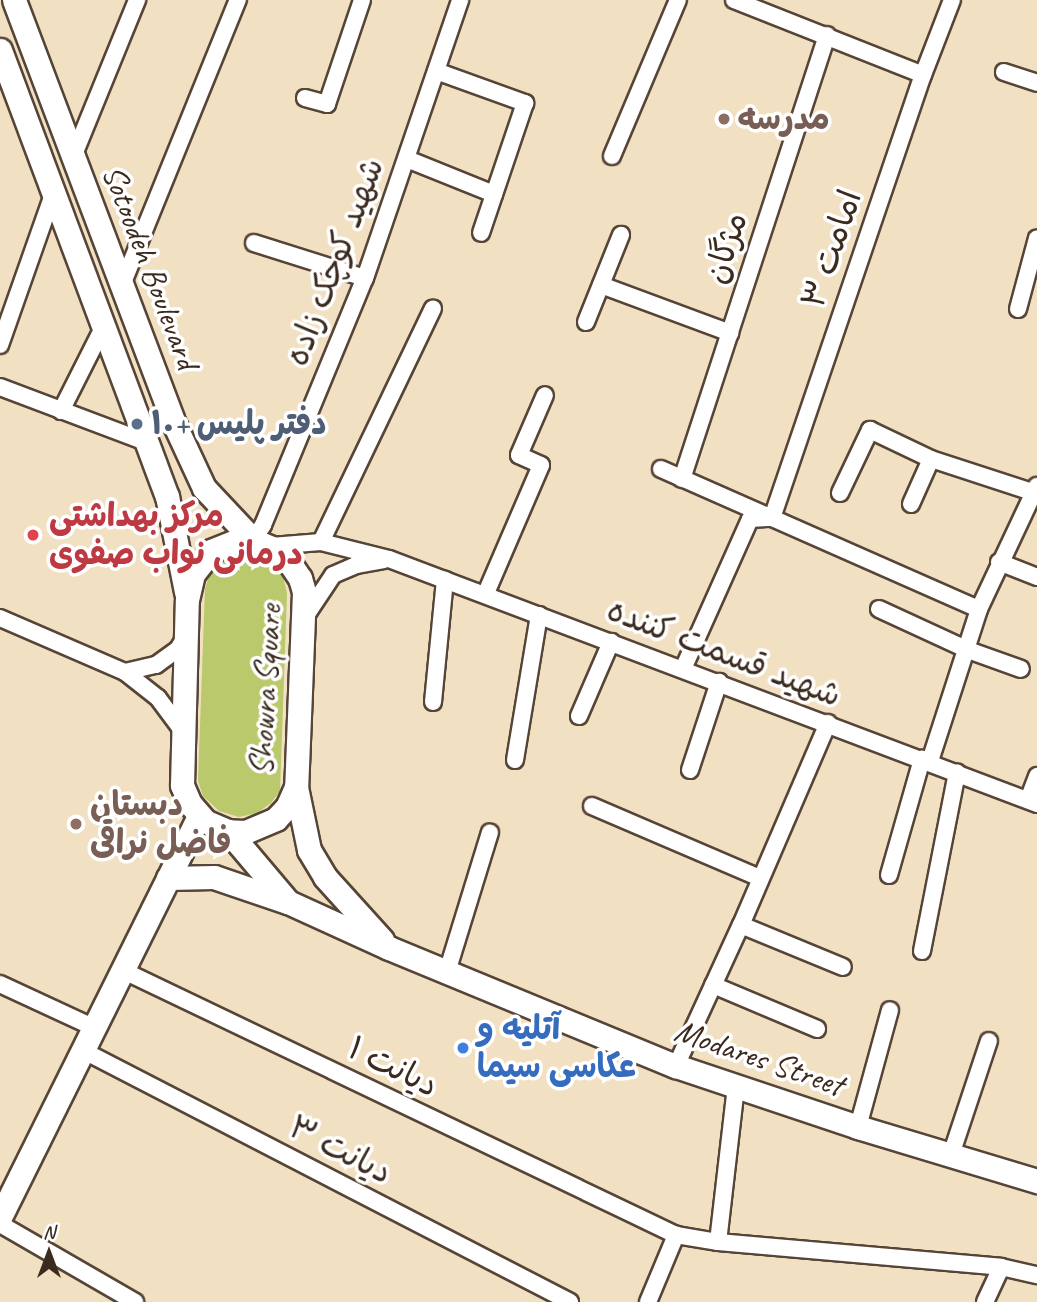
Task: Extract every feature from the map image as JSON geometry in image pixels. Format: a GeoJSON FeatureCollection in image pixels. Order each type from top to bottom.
{"type":"FeatureCollection","features":[{"type":"Feature","properties":{"kind":"main road","name":"Sotoodeh Boulevard"},"geometry":{"type":"LineString","coordinates":[[14,0],[172,419],[204,488],[262,543]]}},
{"type":"Feature","properties":{"kind":"main road","name":"Sotoodeh Boulevard"},"geometry":{"type":"LineString","coordinates":[[0,50],[167,496],[187,600]]}},
{"type":"Feature","properties":{"kind":"main road"},"geometry":{"type":"LineString","coordinates":[[262,543],[238,540],[211,551],[192,575],[187,600],[182,785],[190,804],[199,816],[229,831],[288,902]]}},
{"type":"Feature","properties":{"kind":"main road","name":"Showra Square"},"geometry":{"type":"LineString","coordinates":[[229,831],[246,832],[276,819],[287,807],[296,787],[304,592],[300,578],[283,553],[262,543]]}},
{"type":"Feature","properties":{"kind":"main road"},"geometry":{"type":"LineString","coordinates":[[296,787],[309,850],[325,877],[388,948]]}},
{"type":"Feature","properties":{"kind":"main road"},"geometry":{"type":"LineString","coordinates":[[0,1217],[7,1186],[84,1051],[199,816]]}},
{"type":"Feature","properties":{"kind":"main road","name":"Modares Street"},"geometry":{"type":"LineString","coordinates":[[168,878],[214,877],[288,902],[388,948],[676,1066],[858,1128],[1037,1181]]}},
{"type":"Feature","properties":{"kind":"street"},"geometry":{"type":"LineString","coordinates":[[73,157],[137,0]]}},
{"type":"Feature","properties":{"kind":"street"},"geometry":{"type":"LineString","coordinates":[[122,285],[238,0]]}},
{"type":"Feature","properties":{"kind":"street"},"geometry":{"type":"LineString","coordinates":[[305,98],[327,104],[362,0]]}},
{"type":"Feature","properties":{"kind":"street","name":"شهید کوچک زاده"},"geometry":{"type":"LineString","coordinates":[[262,543],[263,525],[365,278],[460,0]]}},
{"type":"Feature","properties":{"kind":"street"},"geometry":{"type":"LineString","coordinates":[[612,156],[678,0]]}},
{"type":"Feature","properties":{"kind":"street"},"geometry":{"type":"LineString","coordinates":[[734,0],[923,75]]}},
{"type":"Feature","properties":{"kind":"street","name":"امامت ۳"},"geometry":{"type":"LineString","coordinates":[[772,518],[923,75],[952,0]]}},
{"type":"Feature","properties":{"kind":"street","name":"مژگان"},"geometry":{"type":"LineString","coordinates":[[682,479],[827,35]]}},
{"type":"Feature","properties":{"kind":"street"},"geometry":{"type":"LineString","coordinates":[[436,71],[525,103],[481,233]]}},
{"type":"Feature","properties":{"kind":"street"},"geometry":{"type":"LineString","coordinates":[[1004,72],[1037,83]]}},
{"type":"Feature","properties":{"kind":"street"},"geometry":{"type":"LineString","coordinates":[[407,159],[494,194]]}},
{"type":"Feature","properties":{"kind":"street"},"geometry":{"type":"LineString","coordinates":[[0,345],[55,191]]}},
{"type":"Feature","properties":{"kind":"street"},"geometry":{"type":"LineString","coordinates":[[586,322],[621,235]]}},
{"type":"Feature","properties":{"kind":"street"},"geometry":{"type":"LineString","coordinates":[[1018,309],[1034,267],[1037,238]]}},
{"type":"Feature","properties":{"kind":"street"},"geometry":{"type":"LineString","coordinates":[[254,243],[365,278]]}},
{"type":"Feature","properties":{"kind":"street"},"geometry":{"type":"LineString","coordinates":[[601,285],[730,333]]}},
{"type":"Feature","properties":{"kind":"street"},"geometry":{"type":"LineString","coordinates":[[321,542],[433,308]]}},
{"type":"Feature","properties":{"kind":"street"},"geometry":{"type":"LineString","coordinates":[[61,411],[104,326]]}},
{"type":"Feature","properties":{"kind":"street"},"geometry":{"type":"LineString","coordinates":[[0,387],[148,443]]}},
{"type":"Feature","properties":{"kind":"street"},"geometry":{"type":"LineString","coordinates":[[486,593],[541,465],[519,455],[545,395]]}},
{"type":"Feature","properties":{"kind":"street"},"geometry":{"type":"LineString","coordinates":[[840,493],[870,430],[931,459],[1035,489],[979,609],[968,650],[926,760],[889,875]]}},
{"type":"Feature","properties":{"kind":"street"},"geometry":{"type":"LineString","coordinates":[[911,504],[931,459]]}},
{"type":"Feature","properties":{"kind":"street"},"geometry":{"type":"LineString","coordinates":[[661,469],[979,609]]}},
{"type":"Feature","properties":{"kind":"street"},"geometry":{"type":"LineString","coordinates":[[682,669],[750,520],[772,518]]}},
{"type":"Feature","properties":{"kind":"street","name":"شهید قسمت کننده"},"geometry":{"type":"LineString","coordinates":[[262,543],[321,542],[389,559],[486,593],[1032,802]]}},
{"type":"Feature","properties":{"kind":"street"},"geometry":{"type":"LineString","coordinates":[[303,621],[333,575],[356,565],[389,559]]}},
{"type":"Feature","properties":{"kind":"street"},"geometry":{"type":"LineString","coordinates":[[999,562],[1037,577]]}},
{"type":"Feature","properties":{"kind":"street"},"geometry":{"type":"LineString","coordinates":[[433,702],[445,580]]}},
{"type":"Feature","properties":{"kind":"street"},"geometry":{"type":"LineString","coordinates":[[879,609],[968,650],[1021,669]]}},
{"type":"Feature","properties":{"kind":"street"},"geometry":{"type":"LineString","coordinates":[[515,760],[539,615]]}},
{"type":"Feature","properties":{"kind":"street"},"geometry":{"type":"LineString","coordinates":[[0,618],[125,672],[158,698],[184,733]]}},
{"type":"Feature","properties":{"kind":"street"},"geometry":{"type":"LineString","coordinates":[[125,672],[156,665],[178,649],[186,636]]}},
{"type":"Feature","properties":{"kind":"street"},"geometry":{"type":"LineString","coordinates":[[579,716],[611,642]]}},
{"type":"Feature","properties":{"kind":"street"},"geometry":{"type":"LineString","coordinates":[[690,770],[719,682]]}},
{"type":"Feature","properties":{"kind":"street"},"geometry":{"type":"LineString","coordinates":[[676,1066],[741,925],[828,723]]}},
{"type":"Feature","properties":{"kind":"street"},"geometry":{"type":"LineString","coordinates":[[922,951],[957,772]]}},
{"type":"Feature","properties":{"kind":"street"},"geometry":{"type":"LineString","coordinates":[[1032,802],[1037,776]]}},
{"type":"Feature","properties":{"kind":"street"},"geometry":{"type":"LineString","coordinates":[[592,806],[760,878]]}},
{"type":"Feature","properties":{"kind":"street"},"geometry":{"type":"LineString","coordinates":[[447,972],[490,832]]}},
{"type":"Feature","properties":{"kind":"street"},"geometry":{"type":"LineString","coordinates":[[741,925],[843,967]]}},
{"type":"Feature","properties":{"kind":"street","name":"دیانت ۱"},"geometry":{"type":"LineString","coordinates":[[122,970],[676,1235],[718,1242],[1001,1267],[1037,1275]]}},
{"type":"Feature","properties":{"kind":"street"},"geometry":{"type":"LineString","coordinates":[[0,984],[95,1028]]}},
{"type":"Feature","properties":{"kind":"street"},"geometry":{"type":"LineString","coordinates":[[713,985],[817,1029]]}},
{"type":"Feature","properties":{"kind":"street"},"geometry":{"type":"LineString","coordinates":[[858,1128],[890,1010]]}},
{"type":"Feature","properties":{"kind":"street"},"geometry":{"type":"LineString","coordinates":[[951,1156],[989,1041]]}},
{"type":"Feature","properties":{"kind":"street","name":"دیانت ۳"},"geometry":{"type":"LineString","coordinates":[[84,1051],[570,1302]]}},
{"type":"Feature","properties":{"kind":"street"},"geometry":{"type":"LineString","coordinates":[[718,1242],[736,1086]]}},
{"type":"Feature","properties":{"kind":"street"},"geometry":{"type":"LineString","coordinates":[[0,1224],[135,1302]]}},
{"type":"Feature","properties":{"kind":"street"},"geometry":{"type":"LineString","coordinates":[[648,1302],[676,1235]]}},
{"type":"Feature","properties":{"kind":"street"},"geometry":{"type":"LineString","coordinates":[[985,1302],[1001,1267]]}},
{"type":"Feature","properties":{"kind":"green space"},"geometry":{"type":"Polygon","coordinates":[[[247,552],[272,561],[282,573],[287,593],[280,791],[271,803],[257,813],[239,817],[219,811],[203,796],[198,781],[205,589],[210,573],[224,559],[247,552]]]}},
{"type":"Feature","properties":{"kind":"place","name":"مدرسه"},"geometry":{"type":"Point","coordinates":[724,119]}},
{"type":"Feature","properties":{"kind":"place","name":"دفتر پلیس +۱۰"},"geometry":{"type":"Point","coordinates":[137,424]}},
{"type":"Feature","properties":{"kind":"place","name":"مرکز بهداشتی درمانی نواب صفوی"},"geometry":{"type":"Point","coordinates":[33,535]}},
{"type":"Feature","properties":{"kind":"place","name":"دبستان فاضل نراقی"},"geometry":{"type":"Point","coordinates":[76,824]}},
{"type":"Feature","properties":{"kind":"place","name":"آتلیه و عکاسی سیما"},"geometry":{"type":"Point","coordinates":[463,1048]}}]}
